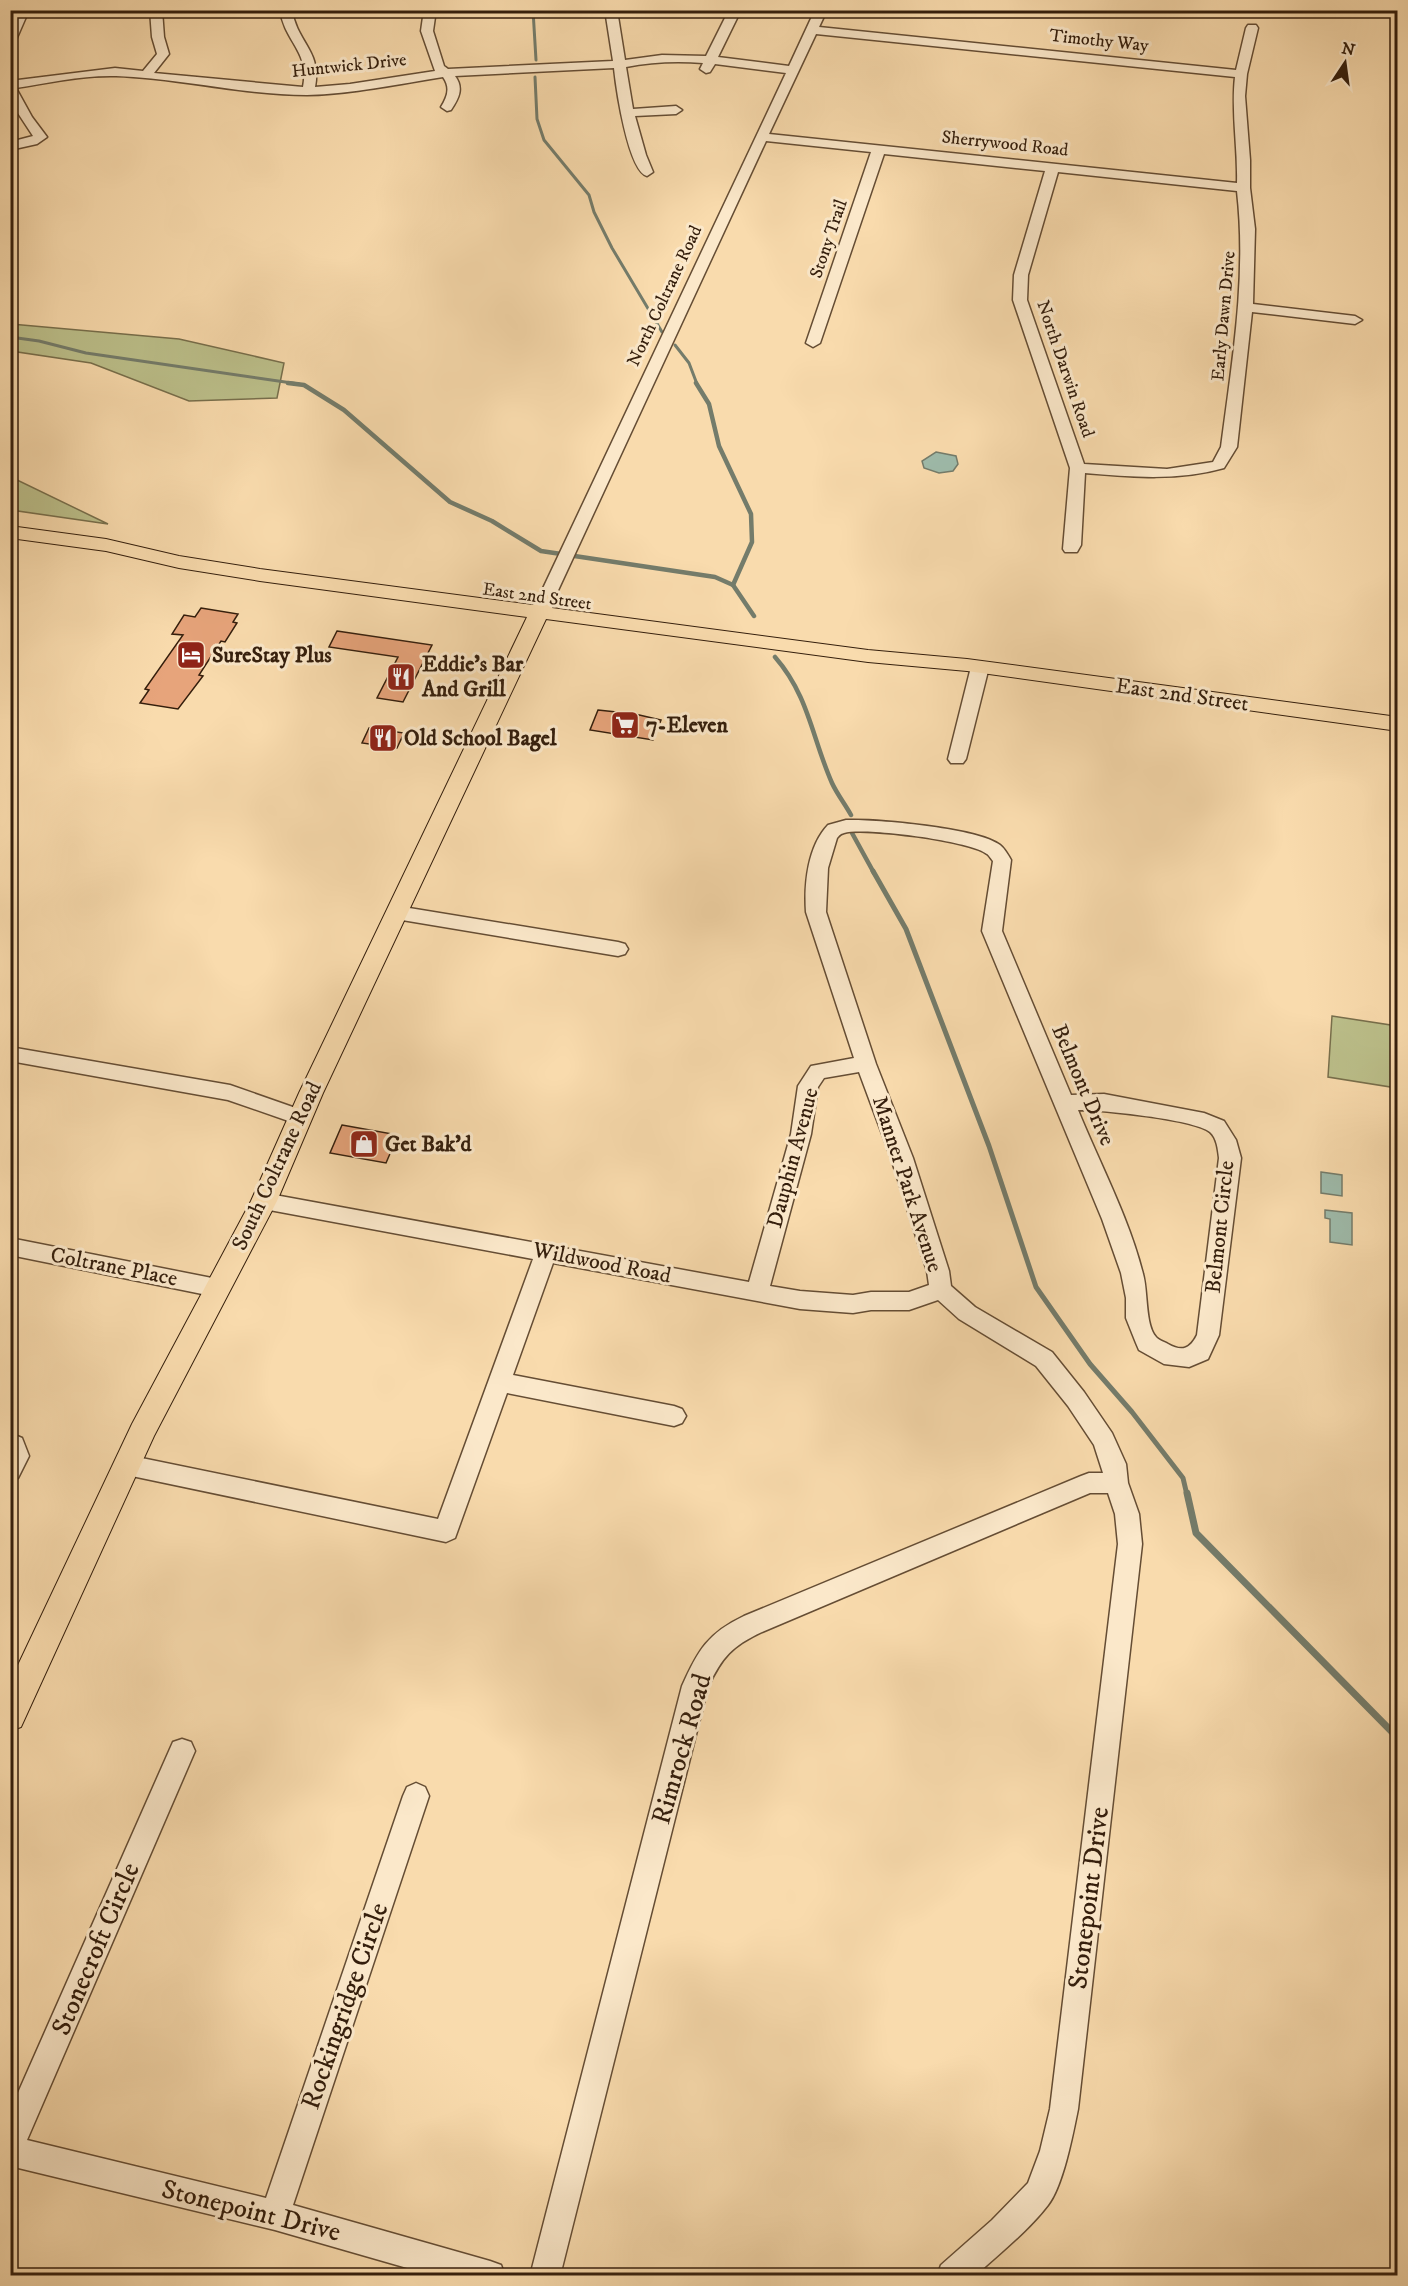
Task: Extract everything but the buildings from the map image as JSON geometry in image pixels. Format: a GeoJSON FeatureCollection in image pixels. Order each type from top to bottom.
{"type":"FeatureCollection","features":[{"type":"Feature","properties":{"kind":"main road","name":"East 2nd Street"},"geometry":{"type":"LineString","coordinates":[[10,532],[106,545],[186,549],[343,570],[543,606],[868,656],[973,666],[1398,724]]}},
{"type":"Feature","properties":{"kind":"main road","name":"East 2nd Street"},"geometry":{"type":"LineString","coordinates":[[106,545],[179,562],[260,575],[543,606]]}},
{"type":"Feature","properties":{"kind":"main road"},"geometry":{"type":"LineString","coordinates":[[260,575],[271,570],[343,570]]}},
{"type":"Feature","properties":{"kind":"main road","name":"South Coltrane Road"},"geometry":{"type":"LineString","coordinates":[[10,1717],[127,1465],[264,1201],[300,1117],[543,606]]}},
{"type":"Feature","properties":{"kind":"street"},"geometry":{"type":"LineString","coordinates":[[11,38],[23,10]]}},
{"type":"Feature","properties":{"kind":"street"},"geometry":{"type":"LineString","coordinates":[[146,75],[163,54],[158,37],[156,10]]}},
{"type":"Feature","properties":{"kind":"street"},"geometry":{"type":"LineString","coordinates":[[286,10],[289,27],[311,62],[308,91]]}},
{"type":"Feature","properties":{"kind":"street"},"geometry":{"type":"LineString","coordinates":[[430,10],[427,30],[438,68],[446,73],[453,82],[454,96],[447,107]]}},
{"type":"Feature","properties":{"kind":"street"},"geometry":{"type":"LineString","coordinates":[[611,10],[629,113],[640,158],[647,172]]}},
{"type":"Feature","properties":{"kind":"street"},"geometry":{"type":"LineString","coordinates":[[707,65],[735,10]]}},
{"type":"Feature","properties":{"kind":"street","name":"North Coltrane Road"},"geometry":{"type":"LineString","coordinates":[[543,606],[821,10]]}},
{"type":"Feature","properties":{"kind":"street","name":"Early Dawn Drive"},"geometry":{"type":"LineString","coordinates":[[1078,468],[1172,472],[1205,470],[1219,465],[1228,447],[1246,308],[1248,229],[1243,188],[1244,160],[1239,96],[1241,74],[1252,28]]}},
{"type":"Feature","properties":{"kind":"street","name":"Timothy Way"},"geometry":{"type":"LineString","coordinates":[[811,30],[1241,74]]}},
{"type":"Feature","properties":{"kind":"street","name":"Huntwick Drive"},"geometry":{"type":"LineString","coordinates":[[10,86],[103,72],[308,91],[350,88],[446,73],[621,64],[638,67],[707,65],[790,74]]}},
{"type":"Feature","properties":{"kind":"street"},"geometry":{"type":"LineString","coordinates":[[10,86],[26,118],[41,136],[32,141],[10,146]]}},
{"type":"Feature","properties":{"kind":"street"},"geometry":{"type":"LineString","coordinates":[[629,113],[676,110]]}},
{"type":"Feature","properties":{"kind":"street","name":"Sherrywood Road"},"geometry":{"type":"LineString","coordinates":[[763,137],[1243,188]]}},
{"type":"Feature","properties":{"kind":"street","name":"Stony Trail"},"geometry":{"type":"LineString","coordinates":[[813,343],[879,148]]}},
{"type":"Feature","properties":{"kind":"street","name":"North Darwin Road"},"geometry":{"type":"LineString","coordinates":[[1053,168],[1021,275],[1020,300],[1078,468],[1071,549]]}},
{"type":"Feature","properties":{"kind":"street"},"geometry":{"type":"LineString","coordinates":[[1246,308],[1355,320]]}},
{"type":"Feature","properties":{"kind":"street"},"geometry":{"type":"LineString","coordinates":[[957,759],[973,666]]}},
{"type":"Feature","properties":{"kind":"street","name":"Manner Park Avenue"},"geometry":{"type":"LineString","coordinates":[[992,849],[975,843],[877,825],[842,826],[832,830],[825,842],[813,897],[866,1064],[902,1158],[938,1271],[940,1290],[967,1313],[1044,1359],[1076,1399],[1104,1440],[1114,1464],[1116,1483]]}},
{"type":"Feature","properties":{"kind":"street","name":"Belmont Drive"},"geometry":{"type":"LineString","coordinates":[[992,849],[1002,860],[992,931],[1113,1219],[1132,1273],[1137,1298],[1137,1318],[1147,1343]]}},
{"type":"Feature","properties":{"kind":"street"},"geometry":{"type":"LineString","coordinates":[[397,913],[618,948]]}},
{"type":"Feature","properties":{"kind":"street"},"geometry":{"type":"LineString","coordinates":[[10,1054],[230,1093],[300,1117]]}},
{"type":"Feature","properties":{"kind":"street","name":"Dauphin Avenue"},"geometry":{"type":"LineString","coordinates":[[757,1292],[801,1134],[808,1086],[818,1071],[866,1064]]}},
{"type":"Feature","properties":{"kind":"street","name":"Belmont Circle"},"geometry":{"type":"LineString","coordinates":[[1065,1103],[1104,1102],[1197,1118],[1217,1127],[1226,1140],[1230,1158],[1208,1335],[1200,1352],[1189,1358],[1172,1357],[1147,1343]]}},
{"type":"Feature","properties":{"kind":"street","name":"Wildwood Road"},"geometry":{"type":"LineString","coordinates":[[264,1201],[824,1303],[909,1301],[940,1290]]}},
{"type":"Feature","properties":{"kind":"street","name":"Coltrane Place"},"geometry":{"type":"LineString","coordinates":[[10,1246],[217,1288]]}},
{"type":"Feature","properties":{"kind":"street"},"geometry":{"type":"LineString","coordinates":[[127,1465],[446,1531],[546,1253]]}},
{"type":"Feature","properties":{"kind":"street"},"geometry":{"type":"LineString","coordinates":[[499,1382],[674,1416]]}},
{"type":"Feature","properties":{"kind":"street"},"geometry":{"type":"LineString","coordinates":[[10,1443],[14,1445],[17,1456],[10,1471]]}},
{"type":"Feature","properties":{"kind":"street","name":"Rimrock Road"},"geometry":{"type":"LineString","coordinates":[[545,2276],[695,1686],[711,1653],[727,1635],[764,1619],[1089,1483],[1116,1483]]}},
{"type":"Feature","properties":{"kind":"street","name":"Stonepoint Drive"},"geometry":{"type":"LineString","coordinates":[[952,2276],[1003,2231],[1039,2193],[1057,2141],[1064,2109],[1130,1544],[1127,1514],[1116,1483]]}},
{"type":"Feature","properties":{"kind":"street","name":"Stonecroft Circle"},"geometry":{"type":"LineString","coordinates":[[10,2149],[182,1751]]}},
{"type":"Feature","properties":{"kind":"street","name":"Rockingridge Circle"},"geometry":{"type":"LineString","coordinates":[[275,2215],[416,1796]]}},
{"type":"Feature","properties":{"kind":"street","name":"Stonepoint Drive"},"geometry":{"type":"LineString","coordinates":[[10,2149],[275,2215],[490,2276]]}},
{"type":"Feature","properties":{"kind":"green space"},"geometry":{"type":"Polygon","coordinates":[[[11,324],[179,339],[284,363],[277,398],[189,401],[91,363],[11,351],[11,324]]]}},
{"type":"Feature","properties":{"kind":"green space"},"geometry":{"type":"Polygon","coordinates":[[[11,477],[108,524],[11,510],[11,477]]]}},
{"type":"Feature","properties":{"kind":"green space"},"geometry":{"type":"Polygon","coordinates":[[[1332,1016],[1397,1026],[1397,1088],[1328,1077],[1332,1016]]]}},
{"type":"Feature","properties":{"kind":"shaded area"},"geometry":{"type":"Polygon","coordinates":[[[936,452],[956,456],[958,464],[953,471],[939,473],[924,468],[922,461],[936,452]]]}},
{"type":"Feature","properties":{"kind":"shaded area"},"geometry":{"type":"Polygon","coordinates":[[[1321,1172],[1342,1175],[1342,1196],[1321,1193],[1321,1172]]]}},
{"type":"Feature","properties":{"kind":"shaded area"},"geometry":{"type":"Polygon","coordinates":[[[1325,1210],[1352,1213],[1352,1245],[1330,1242],[1330,1219],[1325,1218],[1325,1210]]]}},
{"type":"Feature","properties":{"kind":"waterway"},"geometry":{"type":"LineString","coordinates":[[533,10],[536,60]]}},
{"type":"Feature","properties":{"kind":"waterway"},"geometry":{"type":"LineString","coordinates":[[535,77],[537,119],[544,140],[589,195],[594,212],[612,248],[662,332]]}},
{"type":"Feature","properties":{"kind":"waterway"},"geometry":{"type":"LineString","coordinates":[[10,337],[39,341],[86,353],[299,384]]}},
{"type":"Feature","properties":{"kind":"waterway"},"geometry":{"type":"LineString","coordinates":[[675,345],[689,363],[697,384]]}},
{"type":"Feature","properties":{"kind":"waterway"},"geometry":{"type":"LineString","coordinates":[[288,383],[304,385],[344,410],[450,502],[492,521],[541,551],[715,577],[733,585]]}},
{"type":"Feature","properties":{"kind":"waterway"},"geometry":{"type":"LineString","coordinates":[[696,383],[709,404],[719,446],[751,514],[752,542],[733,585]]}},
{"type":"Feature","properties":{"kind":"waterway"},"geometry":{"type":"LineString","coordinates":[[733,585],[754,616]]}},
{"type":"Feature","properties":{"kind":"waterway"},"geometry":{"type":"LineString","coordinates":[[775,657],[803,702],[832,783],[851,815]]}},
{"type":"Feature","properties":{"kind":"waterway"},"geometry":{"type":"LineString","coordinates":[[852,833],[874,873]]}},
{"type":"Feature","properties":{"kind":"waterway"},"geometry":{"type":"LineString","coordinates":[[873,871],[906,929],[989,1146],[1036,1287],[1090,1364],[1132,1412],[1183,1478],[1187,1495]]}},
{"type":"Feature","properties":{"kind":"waterway"},"geometry":{"type":"LineString","coordinates":[[1187,1493],[1196,1533],[1398,1738]]}},
{"type":"Feature","properties":{"kind":"place","name":"SureStay Plus"},"geometry":{"type":"Point","coordinates":[191,655]}},
{"type":"Feature","properties":{"kind":"place","name":"Eddie's Bar And Grill"},"geometry":{"type":"Point","coordinates":[401,677]}},
{"type":"Feature","properties":{"kind":"place","name":"7-Eleven"},"geometry":{"type":"Point","coordinates":[625,725]}},
{"type":"Feature","properties":{"kind":"place","name":"Old School Bagel"},"geometry":{"type":"Point","coordinates":[383,738]}},
{"type":"Feature","properties":{"kind":"place","name":"Get Bak'd"},"geometry":{"type":"Point","coordinates":[364,1144]}}]}
